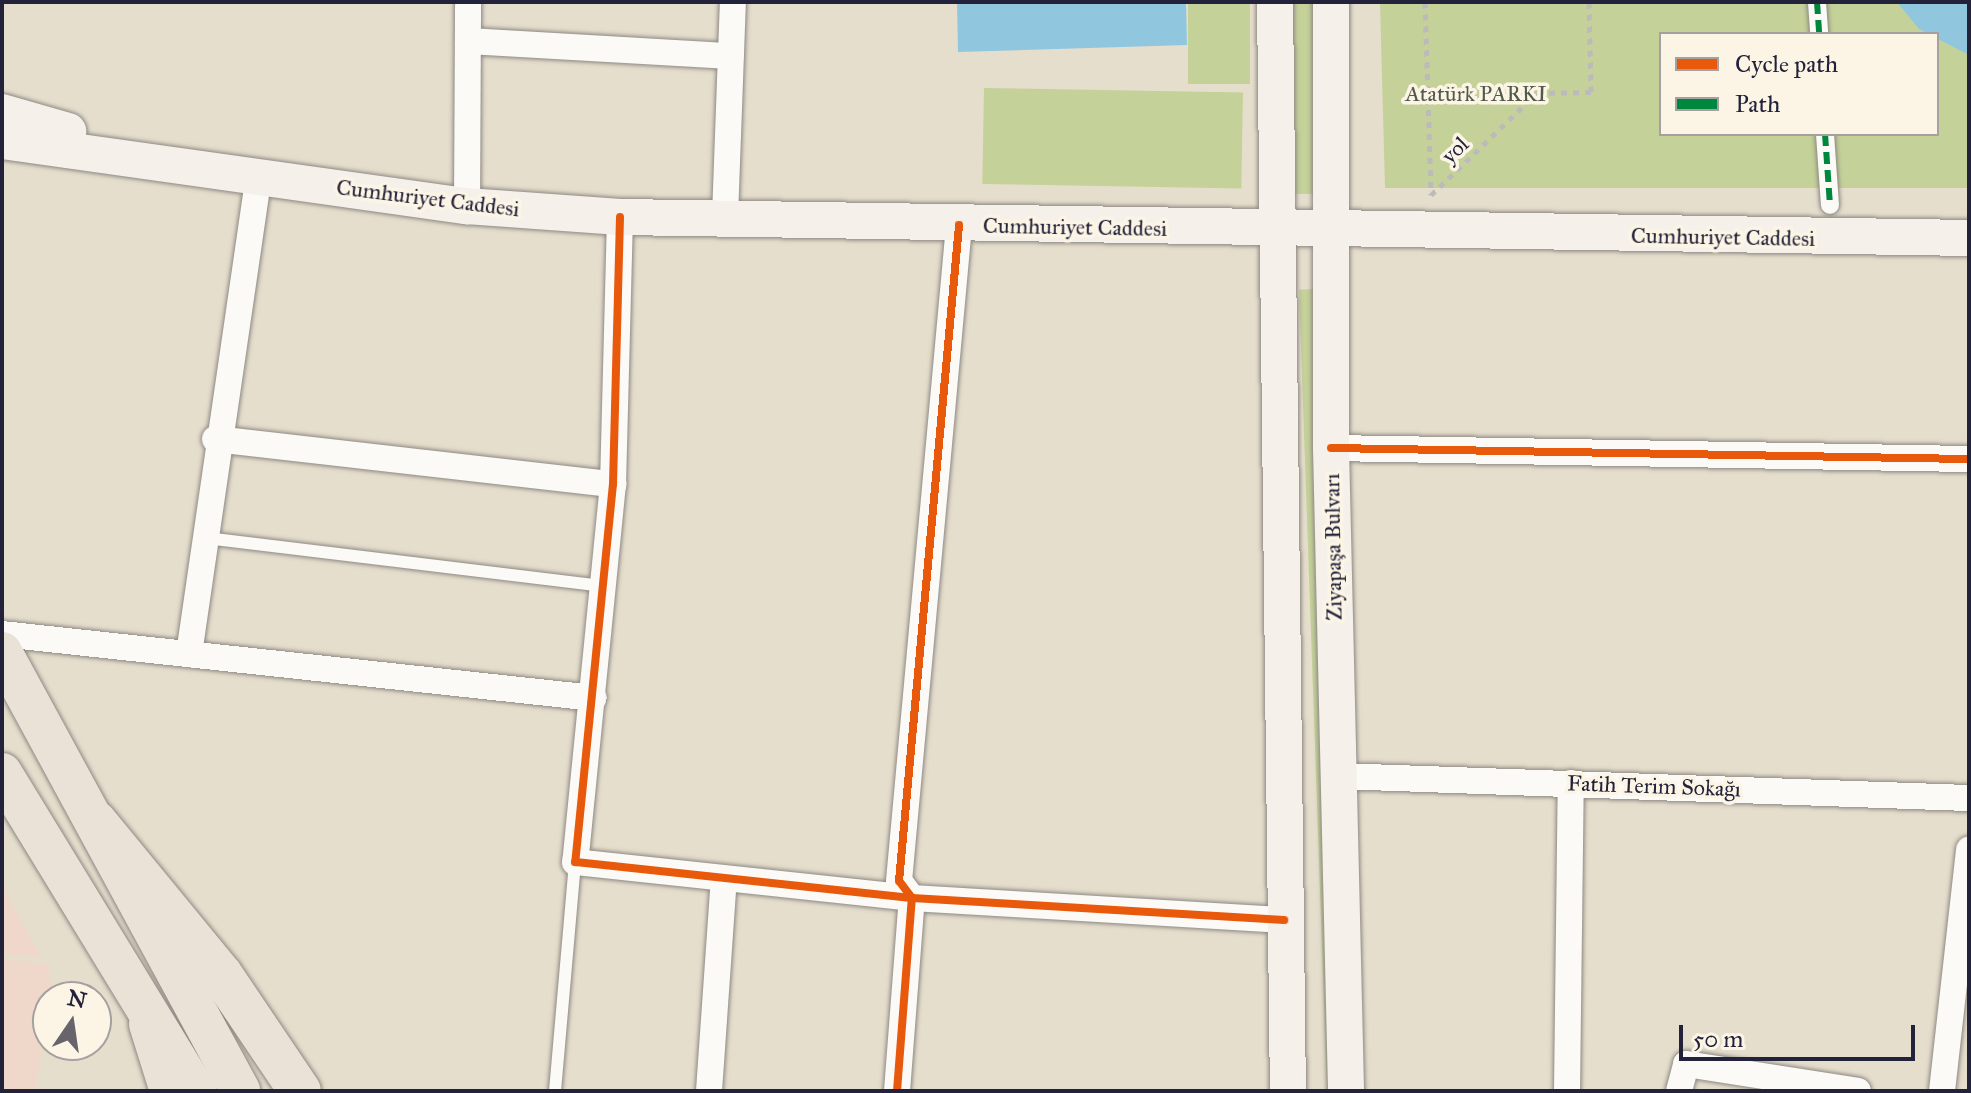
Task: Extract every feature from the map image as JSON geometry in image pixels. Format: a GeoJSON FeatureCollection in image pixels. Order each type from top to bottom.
{"type":"FeatureCollection","features":[{"type":"Feature","properties":{"kind":"highway"},"geometry":{"type":"LineString","coordinates":[[96,822],[221,974],[300,1091]]}},
{"type":"Feature","properties":{"kind":"highway"},"geometry":{"type":"LineString","coordinates":[[150,1024],[171,1091]]}},
{"type":"Feature","properties":{"kind":"main road"},"geometry":{"type":"LineString","coordinates":[[1275,2],[1288,1091]]}},
{"type":"Feature","properties":{"kind":"main road","name":"Ziyapaşa Bulvarı"},"geometry":{"type":"LineString","coordinates":[[1331,2],[1334,233],[1331,448],[1346,1091]]}},
{"type":"Feature","properties":{"kind":"main road","name":"Cumhuriyet Caddesi"},"geometry":{"type":"LineString","coordinates":[[2,112],[185,165]]}},
{"type":"Feature","properties":{"kind":"main road","name":"Cumhuriyet Caddesi"},"geometry":{"type":"LineString","coordinates":[[2,141],[467,206],[620,217],[1334,233],[1969,238]]}},
{"type":"Feature","properties":{"kind":"main road"},"geometry":{"type":"LineString","coordinates":[[2,652],[96,822],[181,991],[240,1091]]}},
{"type":"Feature","properties":{"kind":"main road"},"geometry":{"type":"LineString","coordinates":[[2,773],[150,1024],[196,1091]]}},
{"type":"Feature","properties":{"kind":"street"},"geometry":{"type":"LineString","coordinates":[[467,206],[468,2]]}},
{"type":"Feature","properties":{"kind":"street"},"geometry":{"type":"LineString","coordinates":[[725,217],[733,2]]}},
{"type":"Feature","properties":{"kind":"street"},"geometry":{"type":"LineString","coordinates":[[1817,2],[1819,32]]}},
{"type":"Feature","properties":{"kind":"street"},"geometry":{"type":"LineString","coordinates":[[468,41],[731,56]]}},
{"type":"Feature","properties":{"kind":"street"},"geometry":{"type":"LineString","coordinates":[[1825,136],[1830,205]]}},
{"type":"Feature","properties":{"kind":"street"},"geometry":{"type":"LineString","coordinates":[[189,654],[215,439],[259,176]]}},
{"type":"Feature","properties":{"kind":"street"},"geometry":{"type":"LineString","coordinates":[[620,217],[613,484],[594,698],[575,862],[912,898],[1284,920]]}},
{"type":"Feature","properties":{"kind":"street"},"geometry":{"type":"LineString","coordinates":[[897,1091],[912,898],[899,881],[959,225]]}},
{"type":"Feature","properties":{"kind":"street"},"geometry":{"type":"LineString","coordinates":[[215,439],[613,484]]}},
{"type":"Feature","properties":{"kind":"street"},"geometry":{"type":"LineString","coordinates":[[1331,448],[1969,459]]}},
{"type":"Feature","properties":{"kind":"street"},"geometry":{"type":"LineString","coordinates":[[2,634],[594,698]]}},
{"type":"Feature","properties":{"kind":"street","name":"Fatih Terim Sokağı"},"geometry":{"type":"LineString","coordinates":[[1338,776],[1969,798]]}},
{"type":"Feature","properties":{"kind":"street"},"geometry":{"type":"LineString","coordinates":[[1567,1091],[1571,783]]}},
{"type":"Feature","properties":{"kind":"street"},"geometry":{"type":"LineString","coordinates":[[1942,1091],[1969,850]]}},
{"type":"Feature","properties":{"kind":"street"},"geometry":{"type":"LineString","coordinates":[[709,1091],[724,879]]}},
{"type":"Feature","properties":{"kind":"street"},"geometry":{"type":"LineString","coordinates":[[1679,1091],[1686,1064],[1858,1091]]}},
{"type":"Feature","properties":{"kind":"lane"},"geometry":{"type":"LineString","coordinates":[[203,537],[604,586]]}},
{"type":"Feature","properties":{"kind":"lane"},"geometry":{"type":"LineString","coordinates":[[555,1091],[575,862]]}},
{"type":"Feature","properties":{"kind":"shaded area"},"geometry":{"type":"Polygon","coordinates":[[[2,886],[42,958],[2,954],[2,886]]]}},
{"type":"Feature","properties":{"kind":"shaded area"},"geometry":{"type":"Polygon","coordinates":[[[2,959],[48,964],[50,981],[32,981],[32,1061],[40,1061],[35,1091],[2,1091],[2,959]]]}},
{"type":"Feature","properties":{"kind":"green space"},"geometry":{"type":"Polygon","coordinates":[[[1188,2],[1250,2],[1250,84],[1188,84],[1188,2]]]}},
{"type":"Feature","properties":{"kind":"green space"},"geometry":{"type":"Polygon","coordinates":[[[1292,2],[1314,2],[1314,194],[1292,194],[1292,2]]]}},
{"type":"Feature","properties":{"kind":"green space","name":"Atatürk PARKI"},"geometry":{"type":"Polygon","coordinates":[[[1380,2],[1969,2],[1969,188],[1385,188],[1380,2]]]}},
{"type":"Feature","properties":{"kind":"green space"},"geometry":{"type":"Polygon","coordinates":[[[984,88],[1243,93],[1241,189],[982,184],[984,88]]]}},
{"type":"Feature","properties":{"kind":"green space"},"geometry":{"type":"Polygon","coordinates":[[[1317,289],[1345,1091],[1327,1091],[1299,290],[1317,289]]]}},
{"type":"Feature","properties":{"kind":"water"},"geometry":{"type":"Polygon","coordinates":[[[957,2],[1186,2],[1187,45],[958,52],[957,2]]]}},
{"type":"Feature","properties":{"kind":"water"},"geometry":{"type":"Polygon","coordinates":[[[1897,2],[1969,2],[1969,55],[1939,39],[1939,32],[1919,29],[1897,2]]]}},
{"type":"Feature","properties":{"kind":"marked path"},"geometry":{"type":"LineString","coordinates":[[1817,2],[1819,32]]}},
{"type":"Feature","properties":{"kind":"marked path"},"geometry":{"type":"LineString","coordinates":[[1825,136],[1830,205]]}},
{"type":"Feature","properties":{"kind":"cycle path"},"geometry":{"type":"LineString","coordinates":[[620,217],[613,484],[575,862],[912,898],[1284,920]]}},
{"type":"Feature","properties":{"kind":"cycle path"},"geometry":{"type":"LineString","coordinates":[[897,1091],[912,898],[899,881],[959,225]]}},
{"type":"Feature","properties":{"kind":"cycle path"},"geometry":{"type":"LineString","coordinates":[[1331,448],[1969,459]]}}]}
